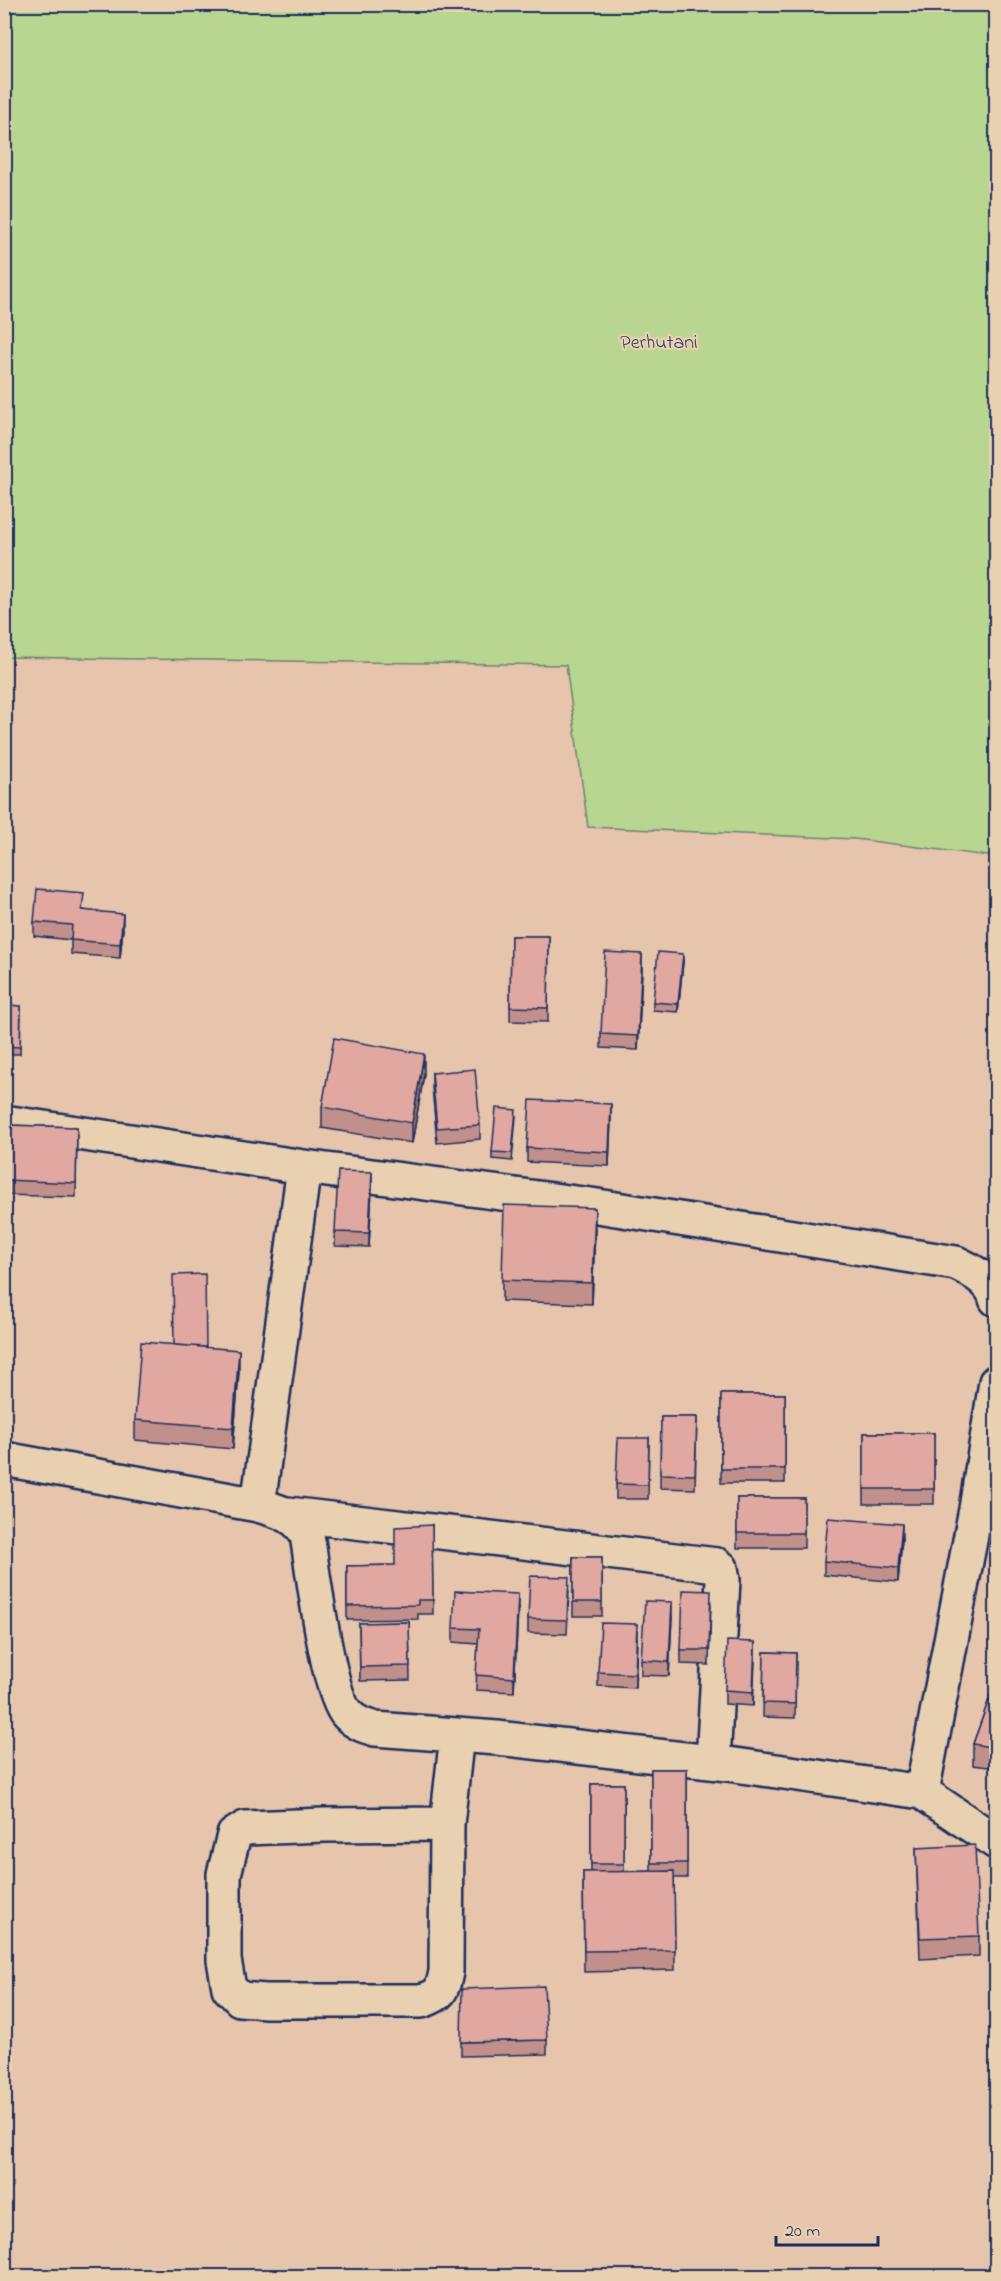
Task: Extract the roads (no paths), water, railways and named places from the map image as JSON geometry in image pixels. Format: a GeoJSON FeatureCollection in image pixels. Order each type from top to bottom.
{"type":"FeatureCollection","features":[{"type":"Feature","properties":{"kind":"street"},"geometry":{"type":"LineString","coordinates":[[4,1122],[304,1167],[591,1205],[956,1263],[976,1273],[995,1294],[996,1299]]}},
{"type":"Feature","properties":{"kind":"street"},"geometry":{"type":"LineString","coordinates":[[273,1509],[304,1167]]}},
{"type":"Feature","properties":{"kind":"street"},"geometry":{"type":"LineString","coordinates":[[922,1792],[986,1512],[996,1382]]}},
{"type":"Feature","properties":{"kind":"street"},"geometry":{"type":"LineString","coordinates":[[4,1459],[273,1509],[717,1565],[721,1568],[723,1580],[713,1762]]}},
{"type":"Feature","properties":{"kind":"street"},"geometry":{"type":"LineString","coordinates":[[273,1509],[302,1524],[307,1535],[334,1686],[346,1713],[357,1723],[375,1729],[457,1735],[713,1762],[922,1792],[996,1842]]}},
{"type":"Feature","properties":{"kind":"street"},"geometry":{"type":"LineString","coordinates":[[447,1824],[245,1828],[234,1835],[224,1874],[224,1960],[229,1988],[240,1998],[266,2001],[421,2001],[435,1997],[443,1988],[446,1972],[447,1824],[457,1735]]}},
{"type":"Feature","properties":{"kind":"park label","name":"Perhutani"},"geometry":{"type":"Point","coordinates":[659,341]}}]}
